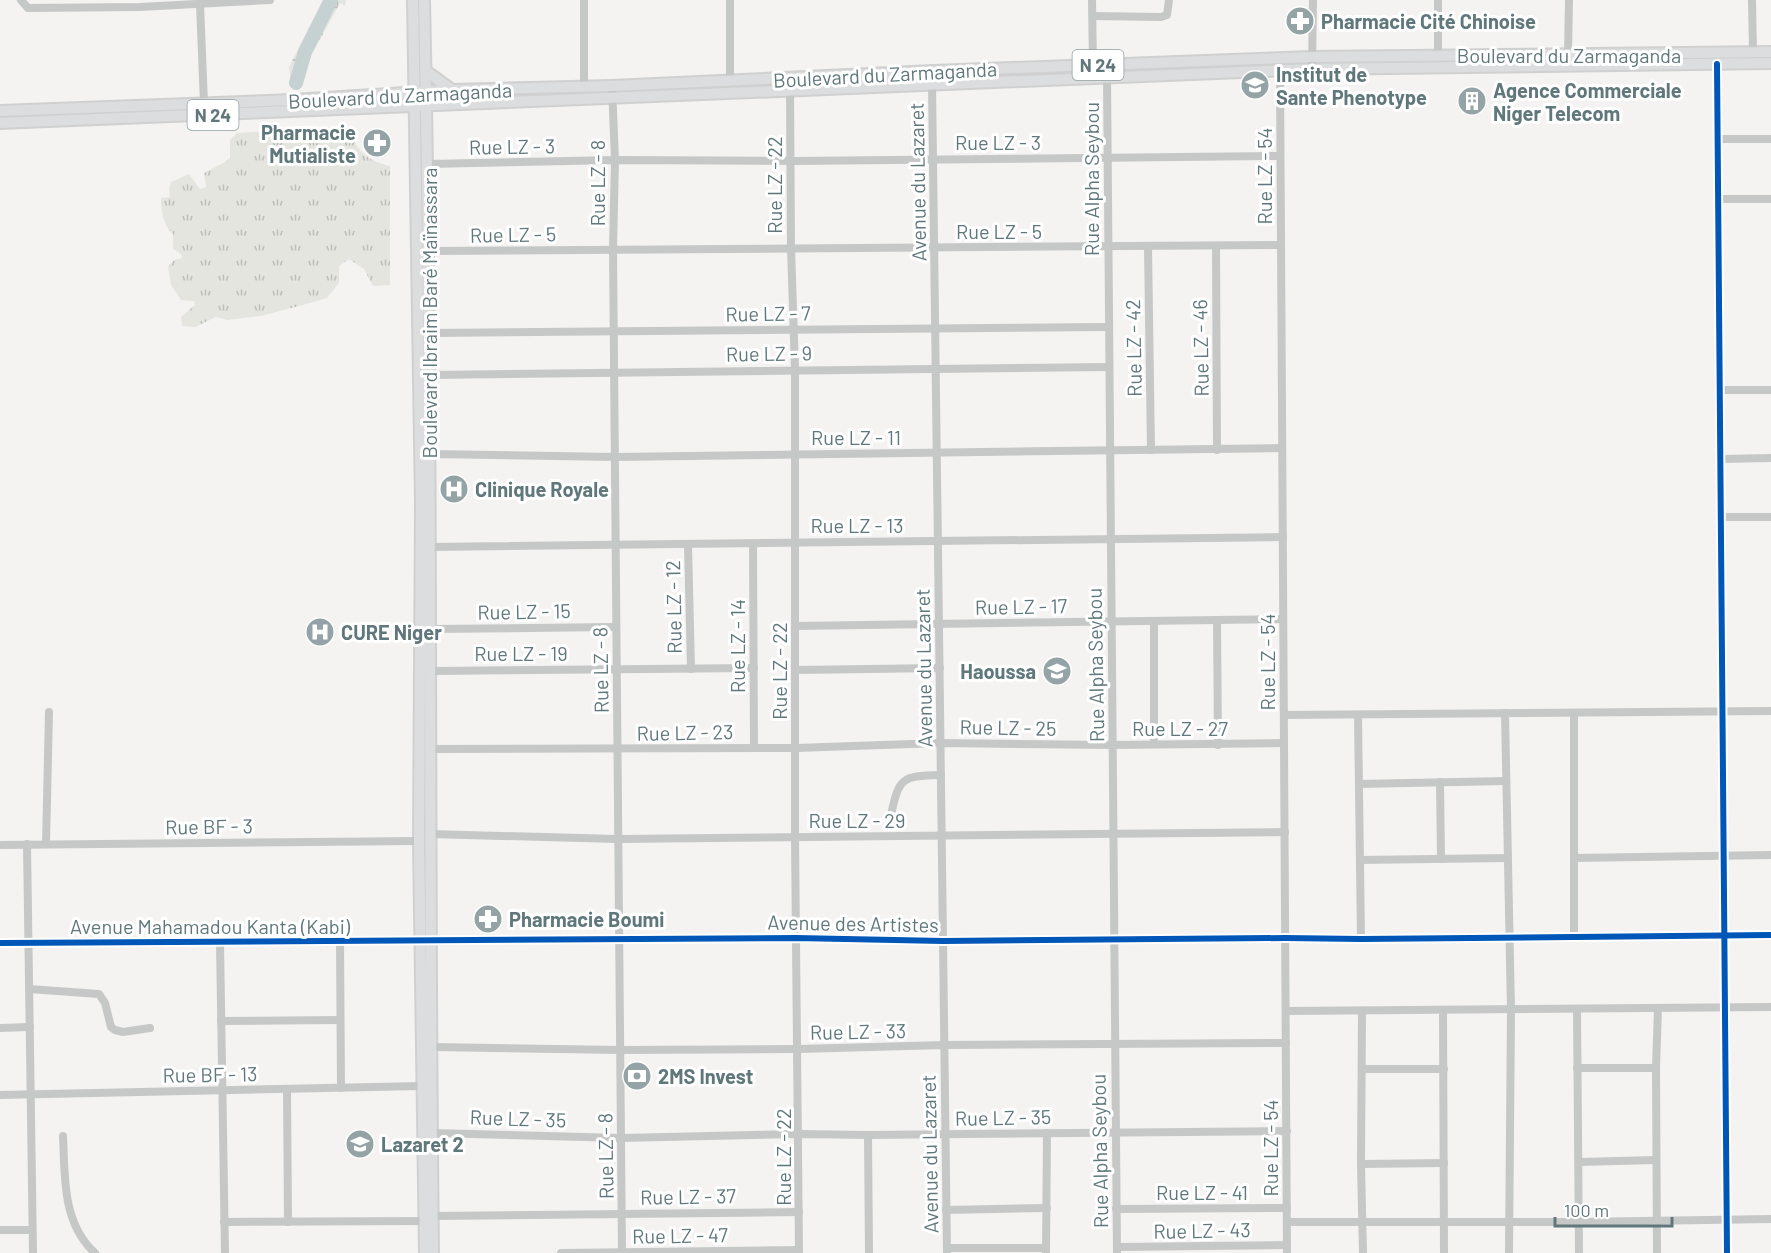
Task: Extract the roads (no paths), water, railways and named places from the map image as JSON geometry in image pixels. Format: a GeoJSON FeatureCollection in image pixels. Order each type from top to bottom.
{"type":"FeatureCollection","features":[{"type":"Feature","properties":{"kind":"main road","name":"Boulevard Ibraim Baré Maïnassara"},"geometry":{"type":"LineString","coordinates":[[413,0],[421,504],[418,841],[425,941],[432,1133],[429,1218],[425,1253]]}},
{"type":"Feature","properties":{"kind":"main road","name":"Boulevard Ibraim Baré Maïnassara"},"geometry":{"type":"LineString","coordinates":[[424,0],[428,164],[432,671],[430,834],[421,1086],[433,1253]]}},
{"type":"Feature","properties":{"kind":"main road","name":"Boulevard du Zarmaganda"},"geometry":{"type":"LineString","coordinates":[[0,123],[932,83],[1312,69],[1693,59],[1771,52]]}},
{"type":"Feature","properties":{"kind":"main road","name":"Boulevard du Zarmaganda"},"geometry":{"type":"LineString","coordinates":[[0,111],[453,90],[612,86],[1311,57],[1568,56],[1693,59],[1717,64],[1771,63]]}},
{"type":"Feature","properties":{"kind":"main road"},"geometry":{"type":"LineString","coordinates":[[397,94],[409,81],[414,64]]}},
{"type":"Feature","properties":{"kind":"main road"},"geometry":{"type":"LineString","coordinates":[[426,71],[453,90]]}},
{"type":"Feature","properties":{"kind":"main road"},"geometry":{"type":"LineString","coordinates":[[137,105],[137,118]]}},
{"type":"Feature","properties":{"kind":"street"},"geometry":{"type":"LineString","coordinates":[[21,0],[28,8],[56,4],[200,4],[270,0]]}},
{"type":"Feature","properties":{"kind":"street"},"geometry":{"type":"LineString","coordinates":[[584,0],[584,86]]}},
{"type":"Feature","properties":{"kind":"street"},"geometry":{"type":"LineString","coordinates":[[730,0],[730,81]]}},
{"type":"Feature","properties":{"kind":"street"},"geometry":{"type":"LineString","coordinates":[[1092,0],[1094,66]]}},
{"type":"Feature","properties":{"kind":"street"},"geometry":{"type":"LineString","coordinates":[[1092,16],[1161,17],[1167,15],[1169,0]]}},
{"type":"Feature","properties":{"kind":"street"},"geometry":{"type":"LineString","coordinates":[[1312,69],[1313,0]]}},
{"type":"Feature","properties":{"kind":"street"},"geometry":{"type":"LineString","coordinates":[[1438,0],[1438,55]]}},
{"type":"Feature","properties":{"kind":"street"},"geometry":{"type":"LineString","coordinates":[[1568,56],[1569,0]]}},
{"type":"Feature","properties":{"kind":"street"},"geometry":{"type":"LineString","coordinates":[[1752,0],[1753,52]]}},
{"type":"Feature","properties":{"kind":"street"},"geometry":{"type":"LineString","coordinates":[[200,4],[204,103]]}},
{"type":"Feature","properties":{"kind":"street"},"geometry":{"type":"LineString","coordinates":[[1717,64],[1727,1253]]}},
{"type":"Feature","properties":{"kind":"street","name":"Rue LZ - 54"},"geometry":{"type":"LineString","coordinates":[[1280,71],[1287,1249]]}},
{"type":"Feature","properties":{"kind":"street","name":"Rue Alpha Seybou"},"geometry":{"type":"LineString","coordinates":[[1107,77],[1117,1250]]}},
{"type":"Feature","properties":{"kind":"street","name":"Avenue du Lazaret"},"geometry":{"type":"LineString","coordinates":[[932,83],[947,1251]]}},
{"type":"Feature","properties":{"kind":"street","name":"Rue LZ - 8"},"geometry":{"type":"LineString","coordinates":[[612,86],[615,160],[613,249],[622,1252]]}},
{"type":"Feature","properties":{"kind":"street","name":"Rue LZ - 22"},"geometry":{"type":"LineString","coordinates":[[790,89],[791,248],[795,369],[795,836],[800,1134],[799,1251]]}},
{"type":"Feature","properties":{"kind":"street"},"geometry":{"type":"LineString","coordinates":[[1718,139],[1771,139]]}},
{"type":"Feature","properties":{"kind":"street","name":"Rue LZ - 3"},"geometry":{"type":"LineString","coordinates":[[428,164],[615,160],[792,161],[1281,156]]}},
{"type":"Feature","properties":{"kind":"street"},"geometry":{"type":"LineString","coordinates":[[1718,200],[1771,199]]}},
{"type":"Feature","properties":{"kind":"street","name":"Rue LZ - 5"},"geometry":{"type":"LineString","coordinates":[[429,251],[1281,245]]}},
{"type":"Feature","properties":{"kind":"street","name":"Rue LZ - 42"},"geometry":{"type":"LineString","coordinates":[[1148,246],[1151,450]]}},
{"type":"Feature","properties":{"kind":"street","name":"Rue LZ - 46"},"geometry":{"type":"LineString","coordinates":[[1216,246],[1217,450]]}},
{"type":"Feature","properties":{"kind":"street","name":"Rue LZ - 7"},"geometry":{"type":"LineString","coordinates":[[429,333],[1108,327]]}},
{"type":"Feature","properties":{"kind":"street","name":"Rue LZ - 9"},"geometry":{"type":"LineString","coordinates":[[429,375],[1108,367]]}},
{"type":"Feature","properties":{"kind":"street"},"geometry":{"type":"LineString","coordinates":[[1720,390],[1771,390]]}},
{"type":"Feature","properties":{"kind":"street","name":"Rue LZ - 11"},"geometry":{"type":"LineString","coordinates":[[430,454],[615,458],[795,453],[1282,448]]}},
{"type":"Feature","properties":{"kind":"street"},"geometry":{"type":"LineString","coordinates":[[1720,459],[1771,458]]}},
{"type":"Feature","properties":{"kind":"street"},"geometry":{"type":"LineString","coordinates":[[1721,518],[1771,517]]}},
{"type":"Feature","properties":{"kind":"street","name":"Rue LZ - 13"},"geometry":{"type":"LineString","coordinates":[[431,547],[1283,537]]}},
{"type":"Feature","properties":{"kind":"street","name":"Rue LZ - 12"},"geometry":{"type":"LineString","coordinates":[[688,544],[691,669]]}},
{"type":"Feature","properties":{"kind":"street","name":"Rue LZ - 14"},"geometry":{"type":"LineString","coordinates":[[753,544],[754,747]]}},
{"type":"Feature","properties":{"kind":"street","name":"Rue LZ - 17"},"geometry":{"type":"LineString","coordinates":[[795,626],[1283,619]]}},
{"type":"Feature","properties":{"kind":"street"},"geometry":{"type":"LineString","coordinates":[[1217,620],[1218,745]]}},
{"type":"Feature","properties":{"kind":"street"},"geometry":{"type":"LineString","coordinates":[[1154,621],[1154,744]]}},
{"type":"Feature","properties":{"kind":"street","name":"Rue LZ - 15"},"geometry":{"type":"LineString","coordinates":[[431,629],[616,627]]}},
{"type":"Feature","properties":{"kind":"street","name":"Rue LZ - 19"},"geometry":{"type":"LineString","coordinates":[[432,671],[754,668]]}},
{"type":"Feature","properties":{"kind":"street"},"geometry":{"type":"LineString","coordinates":[[795,670],[939,668]]}},
{"type":"Feature","properties":{"kind":"street"},"geometry":{"type":"LineString","coordinates":[[1284,715],[1771,711]]}},
{"type":"Feature","properties":{"kind":"street"},"geometry":{"type":"LineString","coordinates":[[46,844],[49,712]]}},
{"type":"Feature","properties":{"kind":"street"},"geometry":{"type":"LineString","coordinates":[[1505,713],[1511,1010],[1509,1253]]}},
{"type":"Feature","properties":{"kind":"street"},"geometry":{"type":"LineString","coordinates":[[1574,713],[1574,938]]}},
{"type":"Feature","properties":{"kind":"street"},"geometry":{"type":"LineString","coordinates":[[1359,715],[1361,939]]}},
{"type":"Feature","properties":{"kind":"street","name":"Rue LZ - 25"},"geometry":{"type":"LineString","coordinates":[[796,748],[940,743],[1112,745]]}},
{"type":"Feature","properties":{"kind":"street","name":"Rue LZ - 27"},"geometry":{"type":"LineString","coordinates":[[1112,745],[1284,743]]}},
{"type":"Feature","properties":{"kind":"street","name":"Rue LZ - 23"},"geometry":{"type":"LineString","coordinates":[[430,750],[796,748]]}},
{"type":"Feature","properties":{"kind":"street"},"geometry":{"type":"LineString","coordinates":[[891,815],[900,784],[917,775],[941,775]]}},
{"type":"Feature","properties":{"kind":"street"},"geometry":{"type":"LineString","coordinates":[[1359,784],[1506,781]]}},
{"type":"Feature","properties":{"kind":"street"},"geometry":{"type":"LineString","coordinates":[[1440,782],[1441,859]]}},
{"type":"Feature","properties":{"kind":"street","name":"Rue LZ - 29"},"geometry":{"type":"LineString","coordinates":[[430,834],[618,839],[1285,832]]}},
{"type":"Feature","properties":{"kind":"street","name":"Rue BF - 3"},"geometry":{"type":"LineString","coordinates":[[0,844],[418,841]]}},
{"type":"Feature","properties":{"kind":"street"},"geometry":{"type":"LineString","coordinates":[[27,844],[33,1253]]}},
{"type":"Feature","properties":{"kind":"street"},"geometry":{"type":"LineString","coordinates":[[1574,858],[1771,855]]}},
{"type":"Feature","properties":{"kind":"street"},"geometry":{"type":"LineString","coordinates":[[1360,860],[1507,858]]}},
{"type":"Feature","properties":{"kind":"street","name":"Avenue des Artistes"},"geometry":{"type":"LineString","coordinates":[[425,941],[796,938],[943,941],[1771,935]]}},
{"type":"Feature","properties":{"kind":"street"},"geometry":{"type":"LineString","coordinates":[[340,941],[341,1088]]}},
{"type":"Feature","properties":{"kind":"street","name":"Avenue Mahamadou Kanta (Kabi)"},"geometry":{"type":"LineString","coordinates":[[0,943],[425,941]]}},
{"type":"Feature","properties":{"kind":"street"},"geometry":{"type":"LineString","coordinates":[[220,942],[225,1253]]}},
{"type":"Feature","properties":{"kind":"street"},"geometry":{"type":"LineString","coordinates":[[29,989],[99,994],[105,1003],[111,1027],[123,1032],[150,1028]]}},
{"type":"Feature","properties":{"kind":"street"},"geometry":{"type":"LineString","coordinates":[[1286,1011],[1771,1007]]}},
{"type":"Feature","properties":{"kind":"street"},"geometry":{"type":"LineString","coordinates":[[1657,1253],[1658,1008]]}},
{"type":"Feature","properties":{"kind":"street"},"geometry":{"type":"LineString","coordinates":[[1577,1010],[1579,1253]]}},
{"type":"Feature","properties":{"kind":"street"},"geometry":{"type":"LineString","coordinates":[[1443,1011],[1444,1253]]}},
{"type":"Feature","properties":{"kind":"street"},"geometry":{"type":"LineString","coordinates":[[1362,1012],[1363,1253]]}},
{"type":"Feature","properties":{"kind":"street"},"geometry":{"type":"LineString","coordinates":[[221,1021],[340,1020]]}},
{"type":"Feature","properties":{"kind":"street"},"geometry":{"type":"LineString","coordinates":[[0,1028],[30,1028]]}},
{"type":"Feature","properties":{"kind":"street","name":"Rue LZ - 33"},"geometry":{"type":"LineString","coordinates":[[430,1047],[620,1050],[1286,1043]]}},
{"type":"Feature","properties":{"kind":"street"},"geometry":{"type":"LineString","coordinates":[[1577,1068],[1656,1068]]}},
{"type":"Feature","properties":{"kind":"street"},"geometry":{"type":"LineString","coordinates":[[1362,1069],[1444,1070]]}},
{"type":"Feature","properties":{"kind":"street","name":"Rue BF - 13"},"geometry":{"type":"LineString","coordinates":[[0,1095],[421,1086]]}},
{"type":"Feature","properties":{"kind":"street"},"geometry":{"type":"LineString","coordinates":[[287,1089],[288,1221]]}},
{"type":"Feature","properties":{"kind":"street","name":"Rue LZ - 35"},"geometry":{"type":"LineString","coordinates":[[432,1133],[621,1138],[800,1134],[1287,1131]]}},
{"type":"Feature","properties":{"kind":"street"},"geometry":{"type":"LineString","coordinates":[[947,1251],[1046,1250],[1047,1133]]}},
{"type":"Feature","properties":{"kind":"street"},"geometry":{"type":"LineString","coordinates":[[868,1135],[869,1253]]}},
{"type":"Feature","properties":{"kind":"street"},"geometry":{"type":"LineString","coordinates":[[63,1136],[65,1192],[70,1213],[87,1245],[95,1253]]}},
{"type":"Feature","properties":{"kind":"street"},"geometry":{"type":"LineString","coordinates":[[1579,1162],[1656,1160]]}},
{"type":"Feature","properties":{"kind":"street"},"geometry":{"type":"LineString","coordinates":[[1361,1164],[1444,1163]]}},
{"type":"Feature","properties":{"kind":"street"},"geometry":{"type":"LineString","coordinates":[[946,1210],[1047,1208]]}},
{"type":"Feature","properties":{"kind":"street","name":"Rue LZ - 41"},"geometry":{"type":"LineString","coordinates":[[1116,1209],[1287,1208]]}},
{"type":"Feature","properties":{"kind":"street","name":"Rue LZ - 37"},"geometry":{"type":"LineString","coordinates":[[225,1222],[800,1212]]}},
{"type":"Feature","properties":{"kind":"street"},"geometry":{"type":"LineString","coordinates":[[1287,1222],[1578,1222],[1771,1219]]}},
{"type":"Feature","properties":{"kind":"street"},"geometry":{"type":"LineString","coordinates":[[0,1230],[32,1230]]}},
{"type":"Feature","properties":{"kind":"street","name":"Rue LZ - 43"},"geometry":{"type":"LineString","coordinates":[[1117,1250],[1287,1249]]}},
{"type":"Feature","properties":{"kind":"street","name":"Rue LZ - 47"},"geometry":{"type":"LineString","coordinates":[[561,1253],[799,1251]]}},
{"type":"Feature","properties":{"kind":"waterway"},"geometry":{"type":"LineString","coordinates":[[296,83],[305,52],[331,0]]}},
{"type":"Feature","properties":{"kind":"place","name":"Pharmacie Cité Chinoise"},"geometry":{"type":"Point","coordinates":[1300,21]}},
{"type":"Feature","properties":{"kind":"place","name":"Institut de Sante Phenotype"},"geometry":{"type":"Point","coordinates":[1255,85]}},
{"type":"Feature","properties":{"kind":"place","name":"Agence Commerciale Niger Telecom"},"geometry":{"type":"Point","coordinates":[1472,101]}},
{"type":"Feature","properties":{"kind":"place","name":"Pharmacie Mutialiste"},"geometry":{"type":"Point","coordinates":[377,143]}},
{"type":"Feature","properties":{"kind":"place","name":"Clinique Royale"},"geometry":{"type":"Point","coordinates":[454,489]}},
{"type":"Feature","properties":{"kind":"place","name":"CURE Niger"},"geometry":{"type":"Point","coordinates":[320,632]}},
{"type":"Feature","properties":{"kind":"place","name":"Haoussa"},"geometry":{"type":"Point","coordinates":[1057,671]}},
{"type":"Feature","properties":{"kind":"place","name":"Pharmacie Boumi"},"geometry":{"type":"Point","coordinates":[488,919]}},
{"type":"Feature","properties":{"kind":"place","name":"2MS Invest"},"geometry":{"type":"Point","coordinates":[637,1076]}},
{"type":"Feature","properties":{"kind":"place","name":"Lazaret 2"},"geometry":{"type":"Point","coordinates":[360,1144]}}]}
